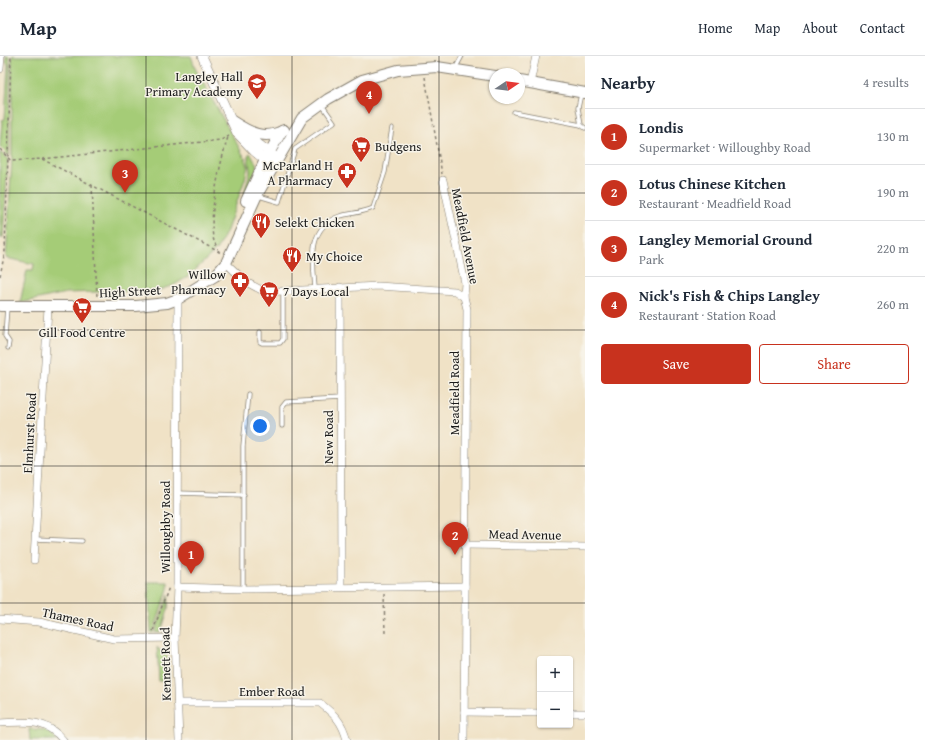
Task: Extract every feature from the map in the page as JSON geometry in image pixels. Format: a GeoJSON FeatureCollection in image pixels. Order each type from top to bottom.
{"type":"FeatureCollection","features":[{"type":"Feature","properties":{"kind":"main road"},"geometry":{"type":"LineString","coordinates":[[232,121],[244,129],[261,136],[282,131],[321,104],[362,80],[398,70],[423,67],[455,69],[489,75]]}},
{"type":"Feature","properties":{"kind":"main road"},"geometry":{"type":"LineString","coordinates":[[525,82],[583,93]]}},
{"type":"Feature","properties":{"kind":"main road"},"geometry":{"type":"LineString","coordinates":[[271,157],[302,118]]}},
{"type":"Feature","properties":{"kind":"main road"},"geometry":{"type":"LineString","coordinates":[[271,157],[282,131]]}},
{"type":"Feature","properties":{"kind":"main road","name":"High Street"},"geometry":{"type":"LineString","coordinates":[[3,306],[136,306],[167,303],[178,299],[215,276],[227,260],[236,244],[257,195],[271,157]]}},
{"type":"Feature","properties":{"kind":"main road","name":"High Street"},"geometry":{"type":"LineString","coordinates":[[236,244],[246,202],[271,157]]}},
{"type":"Feature","properties":{"kind":"street"},"geometry":{"type":"LineString","coordinates":[[0,56],[0,69]]}},
{"type":"Feature","properties":{"kind":"street"},"geometry":{"type":"LineString","coordinates":[[202,56],[237,133],[254,151],[271,157]]}},
{"type":"Feature","properties":{"kind":"street"},"geometry":{"type":"LineString","coordinates":[[530,83],[536,56]]}},
{"type":"Feature","properties":{"kind":"street"},"geometry":{"type":"LineString","coordinates":[[232,121],[271,157]]}},
{"type":"Feature","properties":{"kind":"street","name":"Meadfield Avenue"},"geometry":{"type":"LineString","coordinates":[[443,180],[465,283],[464,297]]}},
{"type":"Feature","properties":{"kind":"street"},"geometry":{"type":"LineString","coordinates":[[227,260],[246,282],[265,292],[315,288],[378,286],[455,291],[464,297]]}},
{"type":"Feature","properties":{"kind":"street","name":"New Road"},"geometry":{"type":"LineString","coordinates":[[340,287],[341,587]]}},
{"type":"Feature","properties":{"kind":"street","name":"Meadfield Road"},"geometry":{"type":"LineString","coordinates":[[464,297],[467,309],[464,740]]}},
{"type":"Feature","properties":{"kind":"street","name":"Willoughby Road"},"geometry":{"type":"LineString","coordinates":[[178,299],[177,587],[243,589],[465,586]]}},
{"type":"Feature","properties":{"kind":"street","name":"Elmhurst Road"},"geometry":{"type":"LineString","coordinates":[[34,560],[34,538],[48,307]]}},
{"type":"Feature","properties":{"kind":"street","name":"Mead Avenue"},"geometry":{"type":"LineString","coordinates":[[465,545],[585,547]]}},
{"type":"Feature","properties":{"kind":"street","name":"Kennett Road"},"geometry":{"type":"LineString","coordinates":[[177,587],[175,638],[179,740]]}},
{"type":"Feature","properties":{"kind":"street","name":"Thames Road"},"geometry":{"type":"LineString","coordinates":[[0,619],[39,622],[114,639],[175,638]]}},
{"type":"Feature","properties":{"kind":"street","name":"Ember Road"},"geometry":{"type":"LineString","coordinates":[[177,703],[320,703],[337,716],[345,731],[347,740]]}},
{"type":"Feature","properties":{"kind":"street"},"geometry":{"type":"LineString","coordinates":[[464,712],[537,713]]}},
{"type":"Feature","properties":{"kind":"street"},"geometry":{"type":"LineString","coordinates":[[573,713],[585,713]]}},
{"type":"Feature","properties":{"kind":"street"},"geometry":{"type":"LineString","coordinates":[[0,723],[32,722],[42,724],[56,730],[63,740]]}},
{"type":"Feature","properties":{"kind":"lane"},"geometry":{"type":"LineString","coordinates":[[455,69],[462,56]]}},
{"type":"Feature","properties":{"kind":"lane"},"geometry":{"type":"LineString","coordinates":[[514,112],[583,126],[578,108],[583,93]]}},
{"type":"Feature","properties":{"kind":"lane"},"geometry":{"type":"LineString","coordinates":[[257,195],[279,202],[295,150],[304,142],[334,122],[321,104]]}},
{"type":"Feature","properties":{"kind":"lane"},"geometry":{"type":"LineString","coordinates":[[315,288],[313,258],[314,242],[318,233],[332,220],[338,217],[373,208],[385,172],[392,128]]}},
{"type":"Feature","properties":{"kind":"lane"},"geometry":{"type":"LineString","coordinates":[[260,332],[260,342],[262,343],[280,343],[283,339],[283,290]]}},
{"type":"Feature","properties":{"kind":"lane"},"geometry":{"type":"LineString","coordinates":[[3,306],[4,336],[8,342],[8,348]]}},
{"type":"Feature","properties":{"kind":"lane"},"geometry":{"type":"LineString","coordinates":[[243,589],[243,446],[248,394]]}},
{"type":"Feature","properties":{"kind":"lane"},"geometry":{"type":"LineString","coordinates":[[282,426],[282,407],[286,402],[340,399]]}},
{"type":"Feature","properties":{"kind":"lane"},"geometry":{"type":"LineString","coordinates":[[177,493],[244,495]]}},
{"type":"Feature","properties":{"kind":"lane"},"geometry":{"type":"LineString","coordinates":[[34,538],[82,541]]}},
{"type":"Feature","properties":{"kind":"path"},"geometry":{"type":"LineString","coordinates":[[0,276],[5,251],[11,56]]}},
{"type":"Feature","properties":{"kind":"path"},"geometry":{"type":"LineString","coordinates":[[423,67],[443,180]]}},
{"type":"Feature","properties":{"kind":"path"},"geometry":{"type":"LineString","coordinates":[[0,149],[10,161],[42,159],[221,140],[237,133]]}},
{"type":"Feature","properties":{"kind":"path"},"geometry":{"type":"LineString","coordinates":[[219,252],[213,240],[212,224],[218,180],[228,137]]}},
{"type":"Feature","properties":{"kind":"path"},"geometry":{"type":"LineString","coordinates":[[42,159],[219,252],[227,260]]}},
{"type":"Feature","properties":{"kind":"path"},"geometry":{"type":"LineString","coordinates":[[92,186],[97,306]]}},
{"type":"Feature","properties":{"kind":"path"},"geometry":{"type":"LineString","coordinates":[[150,638],[170,583]]}},
{"type":"Feature","properties":{"kind":"path"},"geometry":{"type":"LineString","coordinates":[[384,587],[385,634]]}},
{"type":"Feature","properties":{"kind":"green space"},"geometry":{"type":"Polygon","coordinates":[[[6,56],[9,56],[10,65],[9,156],[0,147],[2,120],[5,119],[8,64],[6,62],[6,56]]]}},
{"type":"Feature","properties":{"kind":"green space"},"geometry":{"type":"Polygon","coordinates":[[[12,56],[191,56],[196,70],[248,166],[245,179],[226,233],[216,250],[189,276],[174,285],[159,290],[66,293],[20,303],[27,270],[33,270],[34,264],[6,258],[12,158],[12,56]]]}},
{"type":"Feature","properties":{"kind":"green space"},"geometry":{"type":"Polygon","coordinates":[[[0,152],[8,159],[3,237],[0,238],[0,152]]]}},
{"type":"Feature","properties":{"kind":"green space"},"geometry":{"type":"Polygon","coordinates":[[[250,153],[258,169],[243,198],[250,172],[248,155],[250,153]]]}},
{"type":"Feature","properties":{"kind":"green space"},"geometry":{"type":"Polygon","coordinates":[[[148,582],[168,582],[168,589],[153,633],[151,633],[148,582]]]}},
{"type":"Feature","properties":{"kind":"green space"},"geometry":{"type":"Polygon","coordinates":[[[169,594],[168,609],[161,632],[155,633],[169,594]]]}},
{"type":"Feature","properties":{"kind":"green space"},"geometry":{"type":"Polygon","coordinates":[[[157,647],[168,658],[169,681],[159,681],[157,647]]]}},
{"type":"Feature","properties":{"kind":"green space"},"geometry":{"type":"Polygon","coordinates":[[[29,729],[47,730],[58,740],[30,740],[29,729]]]}},
{"type":"Feature","properties":{"kind":"place","name":"Langley Hall Primary Academy"},"geometry":{"type":"Point","coordinates":[257,100]}},
{"type":"Feature","properties":{"kind":"place","name":"Nick's Fish & Chips Langley"},"geometry":{"type":"Point","coordinates":[369,114]}},
{"type":"Feature","properties":{"kind":"place","name":"Budgens"},"geometry":{"type":"Point","coordinates":[361,163]}},
{"type":"Feature","properties":{"kind":"place","name":"McParland H A Pharmacy"},"geometry":{"type":"Point","coordinates":[347,189]}},
{"type":"Feature","properties":{"kind":"place","name":"Langley Memorial Ground"},"geometry":{"type":"Point","coordinates":[125,193]}},
{"type":"Feature","properties":{"kind":"place","name":"Selekt Chicken"},"geometry":{"type":"Point","coordinates":[261,239]}},
{"type":"Feature","properties":{"kind":"place","name":"My Choice"},"geometry":{"type":"Point","coordinates":[292,273]}},
{"type":"Feature","properties":{"kind":"place","name":"Willow Pharmacy"},"geometry":{"type":"Point","coordinates":[240,298]}},
{"type":"Feature","properties":{"kind":"place","name":"7 Days Local"},"geometry":{"type":"Point","coordinates":[269,308]}},
{"type":"Feature","properties":{"kind":"place","name":"Gill Food Centre"},"geometry":{"type":"Point","coordinates":[82,324]}},
{"type":"Feature","properties":{"kind":"place","name":"Lotus Chinese Kitchen"},"geometry":{"type":"Point","coordinates":[455,555]}},
{"type":"Feature","properties":{"kind":"place","name":"Londis"},"geometry":{"type":"Point","coordinates":[191,574]}}]}
